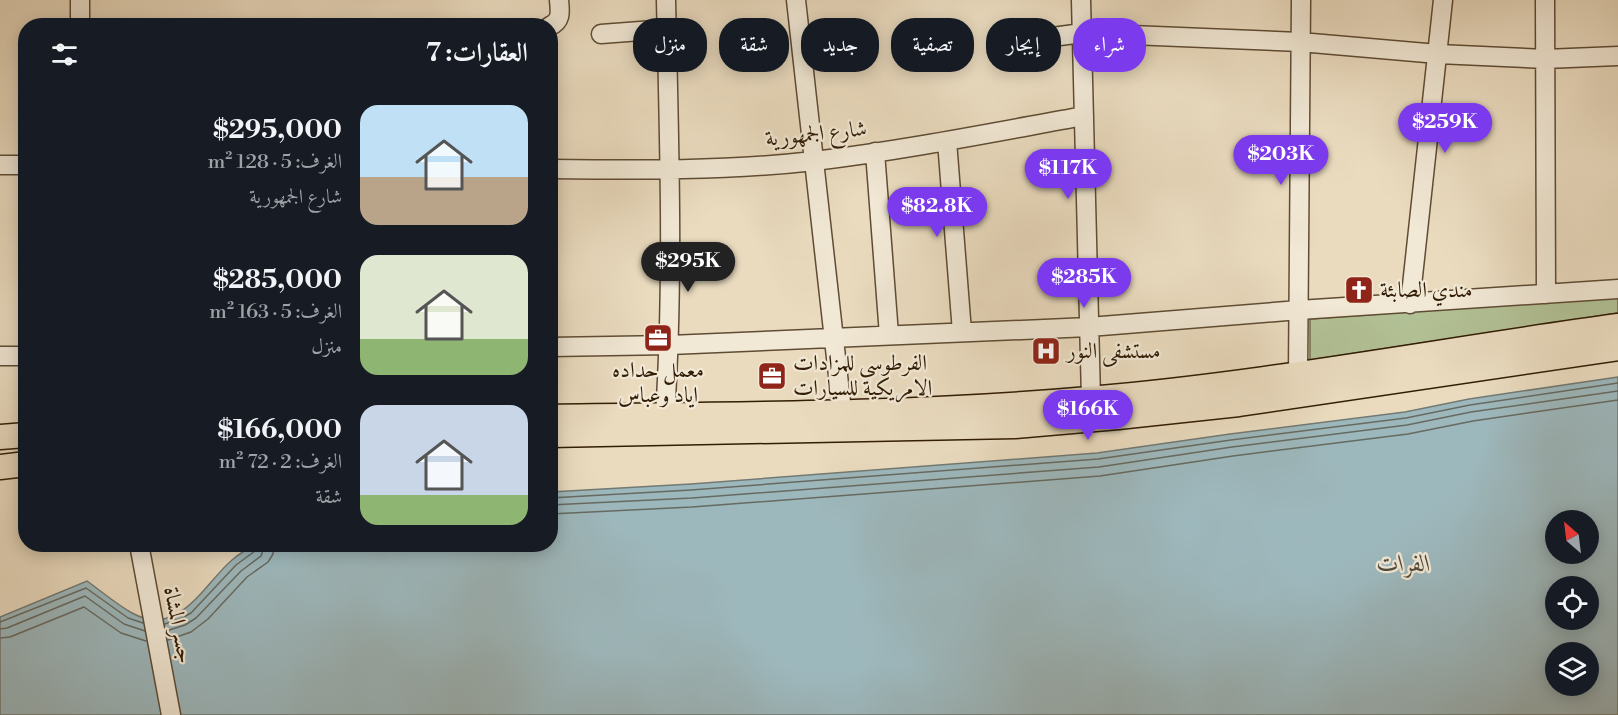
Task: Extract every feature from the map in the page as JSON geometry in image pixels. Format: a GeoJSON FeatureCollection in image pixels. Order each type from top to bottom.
{"type":"FeatureCollection","features":[{"type":"Feature","properties":{"kind":"main road"},"geometry":{"type":"LineString","coordinates":[[558,434],[748,422],[842,411],[968,408],[1091,399],[1193,388],[1618,326]]}},
{"type":"Feature","properties":{"kind":"main road"},"geometry":{"type":"LineString","coordinates":[[558,417],[665,415],[748,422],[1015,426],[1108,418],[1299,395],[1618,348]]}},
{"type":"Feature","properties":{"kind":"main road"},"geometry":{"type":"LineString","coordinates":[[0,437],[18,436]]}},
{"type":"Feature","properties":{"kind":"main road"},"geometry":{"type":"LineString","coordinates":[[0,466],[18,465]]}},
{"type":"Feature","properties":{"kind":"street"},"geometry":{"type":"LineString","coordinates":[[80,0],[80,18]]}},
{"type":"Feature","properties":{"kind":"street"},"geometry":{"type":"LineString","coordinates":[[558,20],[560,17],[559,0]]}},
{"type":"Feature","properties":{"kind":"street"},"geometry":{"type":"LineString","coordinates":[[666,0],[667,18]]}},
{"type":"Feature","properties":{"kind":"street"},"geometry":{"type":"LineString","coordinates":[[796,0],[842,411]]}},
{"type":"Feature","properties":{"kind":"street"},"geometry":{"type":"LineString","coordinates":[[1082,0],[1082,18]]}},
{"type":"Feature","properties":{"kind":"street"},"geometry":{"type":"LineString","coordinates":[[1298,373],[1300,0]]}},
{"type":"Feature","properties":{"kind":"street"},"geometry":{"type":"LineString","coordinates":[[1410,304],[1443,0]]}},
{"type":"Feature","properties":{"kind":"street"},"geometry":{"type":"LineString","coordinates":[[1545,0],[1546,294]]}},
{"type":"Feature","properties":{"kind":"street"},"geometry":{"type":"LineString","coordinates":[[601,34],[633,32]]}},
{"type":"Feature","properties":{"kind":"street"},"geometry":{"type":"LineString","coordinates":[[1146,36],[1300,42],[1438,54],[1545,58],[1618,56]]}},
{"type":"Feature","properties":{"kind":"street"},"geometry":{"type":"LineString","coordinates":[[665,415],[670,345],[668,72]]}},
{"type":"Feature","properties":{"kind":"street"},"geometry":{"type":"LineString","coordinates":[[1083,72],[1091,399]]}},
{"type":"Feature","properties":{"kind":"street","name":"شارع الجمهورية"},"geometry":{"type":"LineString","coordinates":[[558,169],[670,170],[813,161],[947,141],[1084,116]]}},
{"type":"Feature","properties":{"kind":"street"},"geometry":{"type":"LineString","coordinates":[[947,141],[963,332]]}},
{"type":"Feature","properties":{"kind":"street"},"geometry":{"type":"LineString","coordinates":[[875,152],[889,335]]}},
{"type":"Feature","properties":{"kind":"street"},"geometry":{"type":"LineString","coordinates":[[0,165],[18,165]]}},
{"type":"Feature","properties":{"kind":"street"},"geometry":{"type":"LineString","coordinates":[[558,347],[670,345],[1089,327],[1299,310],[1618,289]]}},
{"type":"Feature","properties":{"kind":"street"},"geometry":{"type":"LineString","coordinates":[[0,356],[18,356]]}},
{"type":"Feature","properties":{"kind":"street","name":"جسر المشاة"},"geometry":{"type":"LineString","coordinates":[[140,552],[171,715]]}},
{"type":"Feature","properties":{"kind":"green space"},"geometry":{"type":"Polygon","coordinates":[[[1618,297],[1618,313],[1310,360],[1310,319],[1618,297]]]}},
{"type":"Feature","properties":{"kind":"water","name":"الفرات"},"geometry":{"type":"Polygon","coordinates":[[[1618,377],[1618,715],[0,715],[0,617],[87,581],[132,613],[149,619],[164,619],[177,614],[189,605],[232,560],[243,552],[558,552],[558,492],[691,484],[1097,453],[1405,412],[1469,399],[1618,377]]]}},
{"type":"Feature","properties":{"kind":"place","name":"مندي الصابئة"},"geometry":{"type":"Point","coordinates":[1359,290]}},
{"type":"Feature","properties":{"kind":"place","name":"معمل حداده اياد وعباس"},"geometry":{"type":"Point","coordinates":[658,338]}},
{"type":"Feature","properties":{"kind":"place","name":"مستشفى النور"},"geometry":{"type":"Point","coordinates":[1046,351]}},
{"type":"Feature","properties":{"kind":"place","name":"الفرطوسي للمزادات الامريكية للسيارات"},"geometry":{"type":"Point","coordinates":[772,376]}}]}
